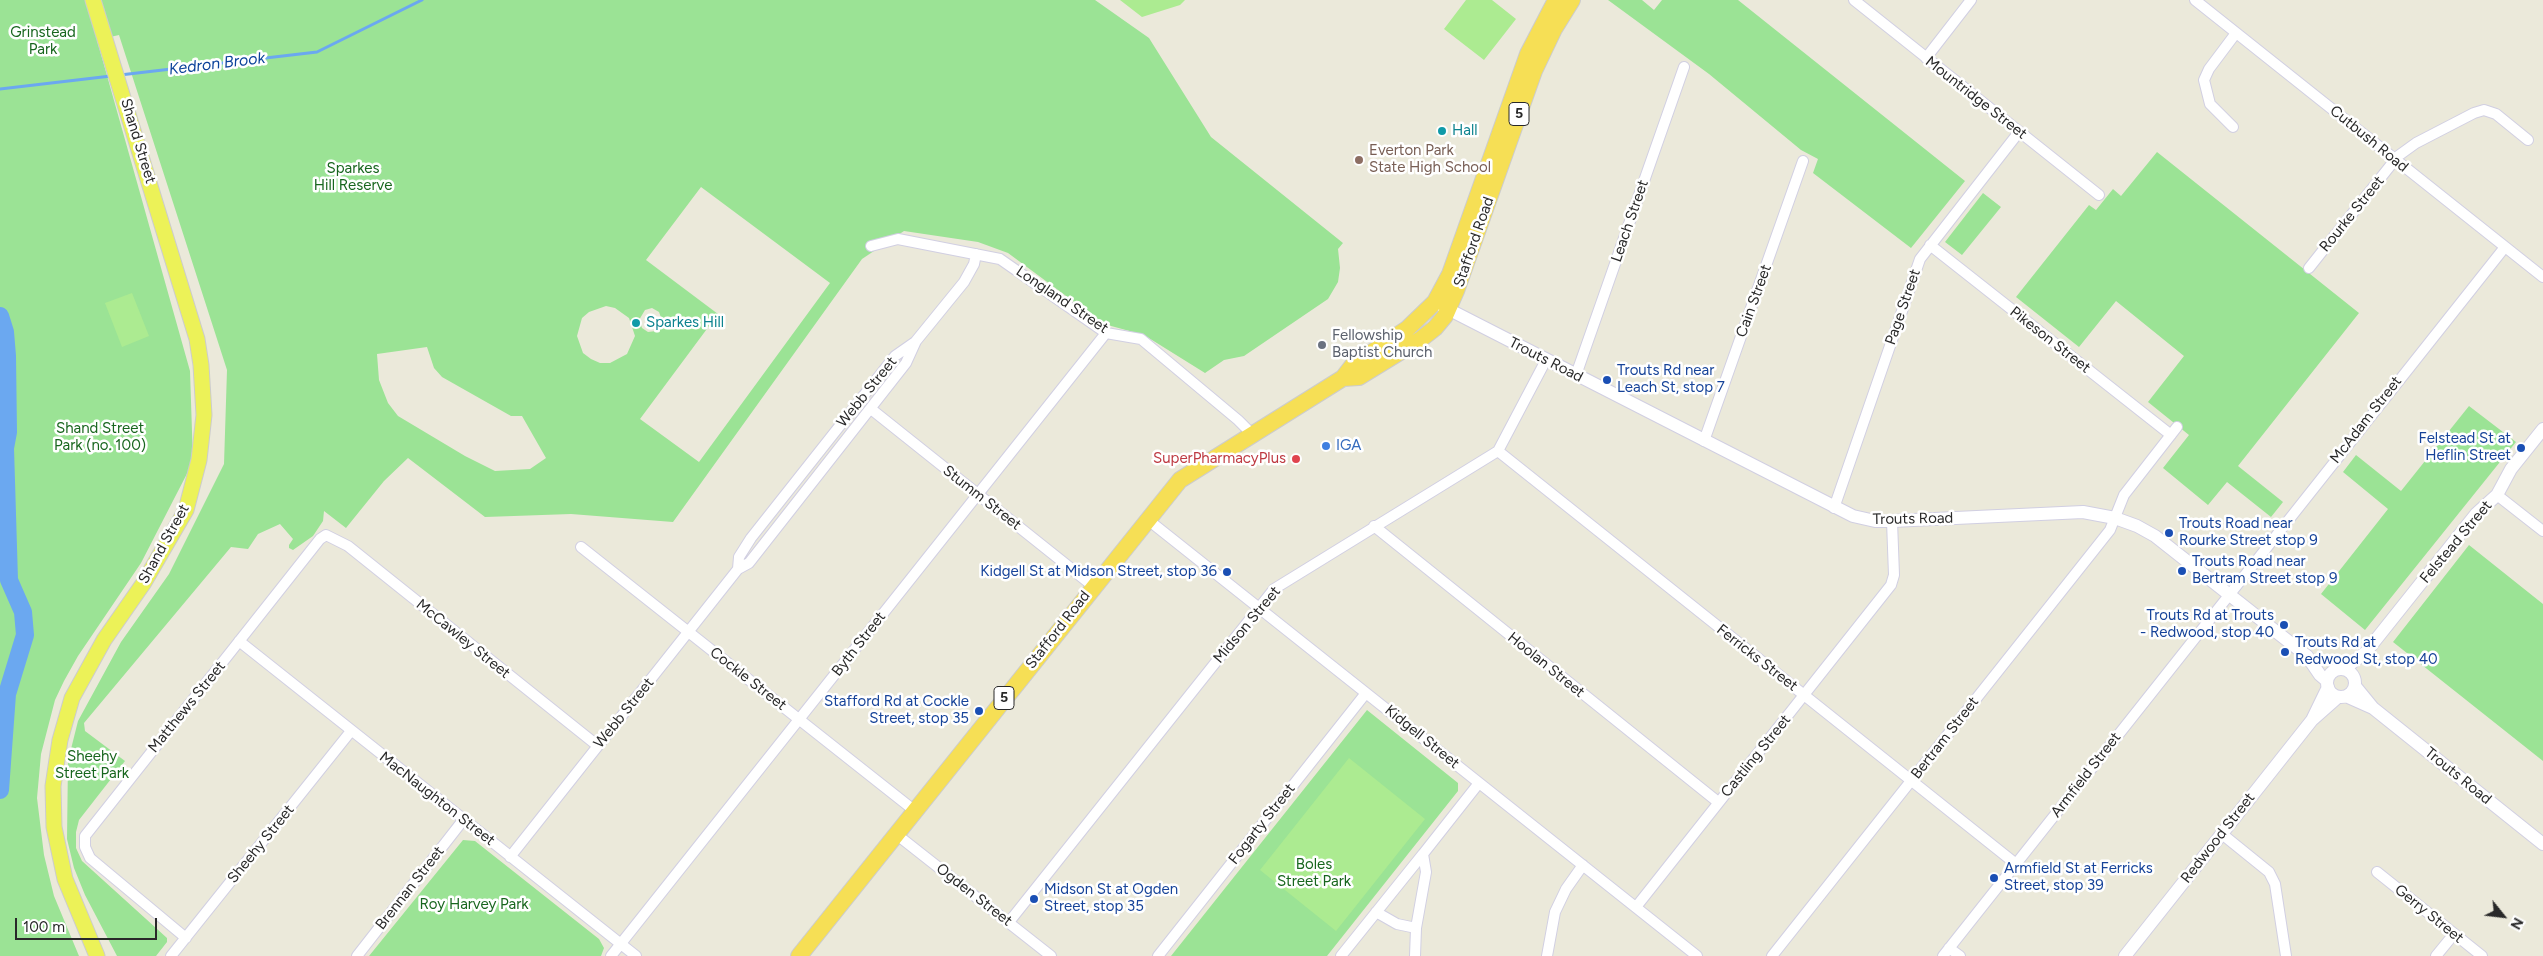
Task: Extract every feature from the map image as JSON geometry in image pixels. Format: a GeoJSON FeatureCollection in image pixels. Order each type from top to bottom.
{"type":"FeatureCollection","features":[{"type":"Feature","properties":{"kind":"highway","name":"Stafford Road"},"geometry":{"type":"LineString","coordinates":[[799,956],[1093,586],[1147,519],[1186,475],[1343,378],[1359,376],[1421,339],[1440,322],[1450,274],[1528,54],[1556,0]]}},
{"type":"Feature","properties":{"kind":"highway","name":"Stafford Road"},"geometry":{"type":"LineString","coordinates":[[1442,306],[1537,65],[1554,29],[1572,0]]}},
{"type":"Feature","properties":{"kind":"main road","name":"Shand Street"},"geometry":{"type":"LineString","coordinates":[[95,6],[128,108],[197,339],[201,365],[204,415],[199,460],[186,510],[155,565],[104,640],[72,698],[60,740],[53,786],[57,846],[69,894],[97,956]]}},
{"type":"Feature","properties":{"kind":"street","name":"Mountridge Street"},"geometry":{"type":"LineString","coordinates":[[1854,0],[2098,195]]}},
{"type":"Feature","properties":{"kind":"street"},"geometry":{"type":"LineString","coordinates":[[1926,58],[1971,0]]}},
{"type":"Feature","properties":{"kind":"street","name":"Cutbush Road"},"geometry":{"type":"LineString","coordinates":[[2195,0],[2543,277]]}},
{"type":"Feature","properties":{"kind":"street"},"geometry":{"type":"LineString","coordinates":[[2233,127],[2210,104],[2204,80],[2209,69],[2236,33]]}},
{"type":"Feature","properties":{"kind":"street","name":"Leach Street"},"geometry":{"type":"LineString","coordinates":[[1576,376],[1684,67]]}},
{"type":"Feature","properties":{"kind":"street","name":"Rourke Street"},"geometry":{"type":"LineString","coordinates":[[2309,268],[2395,160],[2416,143],[2478,111],[2488,111],[2496,114],[2528,140]]}},
{"type":"Feature","properties":{"kind":"street","name":"Page Street"},"geometry":{"type":"LineString","coordinates":[[1834,508],[1917,266],[1930,245],[2019,132]]}},
{"type":"Feature","properties":{"kind":"street","name":"Cain Street"},"geometry":{"type":"LineString","coordinates":[[1704,441],[1803,161]]}},
{"type":"Feature","properties":{"kind":"street","name":"Longland Street"},"geometry":{"type":"LineString","coordinates":[[871,246],[898,239],[1000,259],[1106,333],[1141,339],[1238,420],[1252,434]]}},
{"type":"Feature","properties":{"kind":"street","name":"Pikeson Street"},"geometry":{"type":"LineString","coordinates":[[1930,245],[2174,431],[2124,495],[2115,518]]}},
{"type":"Feature","properties":{"kind":"street","name":"McAdam Street"},"geometry":{"type":"LineString","coordinates":[[2229,595],[2504,247]]}},
{"type":"Feature","properties":{"kind":"street","name":"Webb Street"},"geometry":{"type":"LineString","coordinates":[[510,857],[738,569],[749,562],[871,409],[906,363],[916,341],[964,282],[974,264],[976,254]]}},
{"type":"Feature","properties":{"kind":"street","name":"Trouts Road"},"geometry":{"type":"LineString","coordinates":[[1442,306],[1834,508],[1864,519],[1892,521],[2083,512],[2115,518],[2137,526],[2155,536],[2307,656],[2340,669]]}},
{"type":"Feature","properties":{"kind":"street","name":"Byth Street"},"geometry":{"type":"LineString","coordinates":[[611,956],[1106,333]]}},
{"type":"Feature","properties":{"kind":"street","name":"Webb Street"},"geometry":{"type":"LineString","coordinates":[[738,569],[739,557],[750,538],[895,356],[916,341]]}},
{"type":"Feature","properties":{"kind":"street"},"geometry":{"type":"LineString","coordinates":[[1498,451],[1546,360]]}},
{"type":"Feature","properties":{"kind":"street","name":"Stumm Street"},"geometry":{"type":"LineString","coordinates":[[871,409],[1093,586]]}},
{"type":"Feature","properties":{"kind":"street","name":"Felstead Street"},"geometry":{"type":"LineString","coordinates":[[2340,669],[2366,652],[2476,514],[2497,494],[2508,474],[2543,429]]}},
{"type":"Feature","properties":{"kind":"street","name":"Midson Street"},"geometry":{"type":"LineString","coordinates":[[1009,922],[1259,608],[1283,582],[1498,451]]}},
{"type":"Feature","properties":{"kind":"street","name":"Ferricks Street"},"geometry":{"type":"LineString","coordinates":[[1498,451],[2016,864]]}},
{"type":"Feature","properties":{"kind":"street"},"geometry":{"type":"LineString","coordinates":[[2497,494],[2543,531]]}},
{"type":"Feature","properties":{"kind":"street","name":"Bertram Street"},"geometry":{"type":"LineString","coordinates":[[1772,956],[2110,530],[2115,518]]}},
{"type":"Feature","properties":{"kind":"street","name":"Kidgell Street"},"geometry":{"type":"LineString","coordinates":[[1147,519],[1697,956]]}},
{"type":"Feature","properties":{"kind":"street","name":"Castling Street"},"geometry":{"type":"LineString","coordinates":[[1636,907],[1891,585],[1894,575],[1892,521]]}},
{"type":"Feature","properties":{"kind":"street","name":"Hoolan Street"},"geometry":{"type":"LineString","coordinates":[[1374,526],[1718,802]]}},
{"type":"Feature","properties":{"kind":"street","name":"Matthews Street"},"geometry":{"type":"LineString","coordinates":[[186,938],[90,858],[85,847],[85,836],[320,539],[326,536]]}},
{"type":"Feature","properties":{"kind":"street","name":"McCawley Street"},"geometry":{"type":"LineString","coordinates":[[326,536],[348,546],[598,746]]}},
{"type":"Feature","properties":{"kind":"street","name":"Cockle Street"},"geometry":{"type":"LineString","coordinates":[[581,547],[915,811]]}},
{"type":"Feature","properties":{"kind":"street","name":"Armfield Street"},"geometry":{"type":"LineString","coordinates":[[1946,952],[2229,595]]}},
{"type":"Feature","properties":{"kind":"street","name":"MacNaughton Street"},"geometry":{"type":"LineString","coordinates":[[239,641],[350,731],[636,956]]}},
{"type":"Feature","properties":{"kind":"street","name":"Felstead Street"},"geometry":{"type":"LineString","coordinates":[[2355,682],[2366,652]]}},
{"type":"Feature","properties":{"kind":"street","name":"Trouts Road"},"geometry":{"type":"LineString","coordinates":[[2307,656],[2328,684]]}},
{"type":"Feature","properties":{"kind":"street"},"geometry":{"type":"LineString","coordinates":[[2340,669],[2348,671],[2355,682],[2342,697],[2332,693],[2328,684],[2332,672],[2340,669]]}},
{"type":"Feature","properties":{"kind":"street","name":"Trouts Road"},"geometry":{"type":"LineString","coordinates":[[2355,682],[2373,708],[2543,844]]}},
{"type":"Feature","properties":{"kind":"street","name":"Redwood Street"},"geometry":{"type":"LineString","coordinates":[[2312,720],[2328,684]]}},
{"type":"Feature","properties":{"kind":"street","name":"Fogarty Street"},"geometry":{"type":"LineString","coordinates":[[1158,956],[1366,693]]}},
{"type":"Feature","properties":{"kind":"street","name":"Trouts Road"},"geometry":{"type":"LineString","coordinates":[[2342,697],[2373,708]]}},
{"type":"Feature","properties":{"kind":"street","name":"Redwood Street"},"geometry":{"type":"LineString","coordinates":[[2125,956],[2312,720],[2342,697]]}},
{"type":"Feature","properties":{"kind":"street","name":"Sheehy Street"},"geometry":{"type":"LineString","coordinates":[[171,956],[350,731]]}},
{"type":"Feature","properties":{"kind":"street"},"geometry":{"type":"LineString","coordinates":[[1341,956],[1479,783]]}},
{"type":"Feature","properties":{"kind":"street","name":"Brennan Street"},"geometry":{"type":"LineString","coordinates":[[357,956],[464,819]]}},
{"type":"Feature","properties":{"kind":"street","name":"Ogden Street"},"geometry":{"type":"LineString","coordinates":[[896,834],[1051,956]]}},
{"type":"Feature","properties":{"kind":"street"},"geometry":{"type":"LineString","coordinates":[[2222,834],[2269,872],[2274,884],[2286,956]]}},
{"type":"Feature","properties":{"kind":"street"},"geometry":{"type":"LineString","coordinates":[[1414,956],[1416,928],[1426,878],[1423,854]]}},
{"type":"Feature","properties":{"kind":"street"},"geometry":{"type":"LineString","coordinates":[[1547,956],[1554,912],[1566,889],[1583,865]]}},
{"type":"Feature","properties":{"kind":"street","name":"Gerry Street"},"geometry":{"type":"LineString","coordinates":[[2377,872],[2482,956]]}},
{"type":"Feature","properties":{"kind":"street"},"geometry":{"type":"LineString","coordinates":[[1376,912],[1397,924],[1416,928]]}},
{"type":"Feature","properties":{"kind":"street"},"geometry":{"type":"LineString","coordinates":[[2436,956],[2454,934]]}},
{"type":"Feature","properties":{"kind":"street"},"geometry":{"type":"LineString","coordinates":[[1946,952],[1960,956]]}},
{"type":"Feature","properties":{"kind":"green space","name":"Sparkes Hill Reserve"},"geometry":{"type":"Polygon","coordinates":[[[0,0],[1095,0],[1149,38],[1211,137],[1343,243],[1338,249],[1340,268],[1338,282],[1328,299],[1244,356],[1224,360],[1205,373],[1144,335],[1104,324],[1008,253],[978,242],[904,231],[862,259],[673,522],[571,514],[485,517],[408,458],[384,481],[346,528],[324,511],[323,521],[313,536],[293,550],[289,548],[289,545],[293,539],[280,524],[258,534],[248,549],[231,547],[84,723],[85,731],[125,761],[79,820],[76,832],[76,848],[82,861],[167,938],[167,942],[156,956],[117,956],[85,895],[74,868],[67,839],[68,761],[78,721],[121,642],[169,574],[224,464],[227,370],[119,35],[97,40],[190,371],[193,462],[141,563],[78,656],[64,681],[55,700],[41,754],[37,798],[44,855],[54,896],[79,956],[0,956],[0,0]],[[701,187],[646,260],[718,314],[640,419],[699,462],[830,283],[701,187]],[[606,306],[589,312],[582,318],[577,336],[583,353],[600,363],[610,363],[627,354],[635,336],[629,318],[615,308],[606,306]],[[652,308],[645,310],[639,320],[642,328],[648,332],[656,331],[663,323],[659,312],[652,308]],[[427,347],[377,354],[379,380],[388,403],[398,416],[465,456],[495,471],[530,469],[546,458],[522,416],[511,416],[442,377],[434,368],[427,347]]]}},
{"type":"Feature","properties":{"kind":"green space"},"geometry":{"type":"Polygon","coordinates":[[[1120,0],[1185,0],[1180,5],[1142,17],[1120,0]]]}},
{"type":"Feature","properties":{"kind":"green space"},"geometry":{"type":"Polygon","coordinates":[[[1466,0],[1492,0],[1516,19],[1484,60],[1444,29],[1466,0]]]}},
{"type":"Feature","properties":{"kind":"green space"},"geometry":{"type":"Polygon","coordinates":[[[1608,0],[1642,0],[1654,10],[1662,0],[1738,0],[1965,181],[1911,248],[1813,173],[1818,159],[1801,150],[1709,74],[1608,0]]]}},
{"type":"Feature","properties":{"kind":"green space"},"geometry":{"type":"Polygon","coordinates":[[[2157,152],[2359,313],[2238,466],[2283,502],[2271,517],[2227,482],[2208,505],[2163,468],[2189,435],[2148,402],[2184,356],[2116,301],[2079,347],[2016,297],[2089,205],[2096,210],[2113,189],[2121,196],[2157,152]]]}},
{"type":"Feature","properties":{"kind":"green space"},"geometry":{"type":"Polygon","coordinates":[[[1983,193],[2001,207],[1962,255],[1945,242],[1983,193]]]}},
{"type":"Feature","properties":{"kind":"green space"},"geometry":{"type":"Polygon","coordinates":[[[132,293],[149,336],[122,347],[105,303],[132,293]]]}},
{"type":"Feature","properties":{"kind":"green space"},"geometry":{"type":"Polygon","coordinates":[[[2469,406],[2516,442],[2365,630],[2321,594],[2388,509],[2343,472],[2356,455],[2401,491],[2469,406]]]}},
{"type":"Feature","properties":{"kind":"green space"},"geometry":{"type":"Polygon","coordinates":[[[2469,545],[2543,604],[2543,761],[2393,642],[2469,545]]]}},
{"type":"Feature","properties":{"kind":"green space","name":"Boles Street Park"},"geometry":{"type":"Polygon","coordinates":[[[1367,710],[1458,783],[1458,791],[1327,956],[1171,956],[1367,710]]]}},
{"type":"Feature","properties":{"kind":"green space"},"geometry":{"type":"Polygon","coordinates":[[[1349,758],[1425,819],[1336,931],[1260,870],[1349,758]]]}},
{"type":"Feature","properties":{"kind":"green space","name":"Roy Harvey Park"},"geometry":{"type":"Polygon","coordinates":[[[463,840],[475,841],[599,939],[604,948],[601,956],[369,956],[463,840]]]}},
{"type":"Feature","properties":{"kind":"waterway","name":"Kedron Brook"},"geometry":{"type":"LineString","coordinates":[[120,75],[317,52],[422,0]]}},
{"type":"Feature","properties":{"kind":"waterway","name":"Kedron Brook"},"geometry":{"type":"LineString","coordinates":[[0,89],[111,76]]}},
{"type":"Feature","properties":{"kind":"waterway","name":"Kedron Brook"},"geometry":{"type":"LineString","coordinates":[[0,316],[5,332],[7,356],[8,432],[5,448],[9,580],[23,612],[25,635],[7,694],[0,790]]}},
{"type":"Feature","properties":{"kind":"place","name":"Hall"},"geometry":{"type":"Point","coordinates":[1442,131]}},
{"type":"Feature","properties":{"kind":"place","name":"Everton Park State High School"},"geometry":{"type":"Point","coordinates":[1359,160]}},
{"type":"Feature","properties":{"kind":"place","name":"Sparkes Hill"},"geometry":{"type":"Point","coordinates":[636,323]}},
{"type":"Feature","properties":{"kind":"place","name":"Fellowship Baptist Church"},"geometry":{"type":"Point","coordinates":[1322,345]}},
{"type":"Feature","properties":{"kind":"place","name":"Trouts Rd near Leach St, stop 7"},"geometry":{"type":"Point","coordinates":[1607,380]}},
{"type":"Feature","properties":{"kind":"place","name":"IGA"},"geometry":{"type":"Point","coordinates":[1326,446]}},
{"type":"Feature","properties":{"kind":"place","name":"Felstead St at Heflin Street"},"geometry":{"type":"Point","coordinates":[2521,448]}},
{"type":"Feature","properties":{"kind":"place","name":"SuperPharmacyPlus"},"geometry":{"type":"Point","coordinates":[1296,459]}},
{"type":"Feature","properties":{"kind":"place","name":"Trouts Road near Rourke Street stop 9"},"geometry":{"type":"Point","coordinates":[2169,533]}},
{"type":"Feature","properties":{"kind":"place","name":"Trouts Road near Bertram Street stop 9"},"geometry":{"type":"Point","coordinates":[2182,571]}},
{"type":"Feature","properties":{"kind":"place","name":"Kidgell St at Midson Street, stop 36"},"geometry":{"type":"Point","coordinates":[1227,572]}},
{"type":"Feature","properties":{"kind":"place","name":"Trouts Rd at Trouts - Redwood, stop 40"},"geometry":{"type":"Point","coordinates":[2284,625]}},
{"type":"Feature","properties":{"kind":"place","name":"Trouts Rd at Redwood St, stop 40"},"geometry":{"type":"Point","coordinates":[2285,652]}},
{"type":"Feature","properties":{"kind":"place","name":"Stafford Rd at Cockle Street, stop 35"},"geometry":{"type":"Point","coordinates":[979,711]}},
{"type":"Feature","properties":{"kind":"place","name":"Armfield St at Ferricks Street, stop 39"},"geometry":{"type":"Point","coordinates":[1994,878]}},
{"type":"Feature","properties":{"kind":"place","name":"Midson St at Ogden Street, stop 35"},"geometry":{"type":"Point","coordinates":[1034,899]}},
{"type":"Feature","properties":{"kind":"park label","name":"Grinstead Park"},"geometry":{"type":"Point","coordinates":[43,42]}},
{"type":"Feature","properties":{"kind":"park label","name":"Shand Street Park (no. 100)"},"geometry":{"type":"Point","coordinates":[100,438]}},
{"type":"Feature","properties":{"kind":"park label","name":"Sheehy Street Park"},"geometry":{"type":"Point","coordinates":[92,766]}}]}
